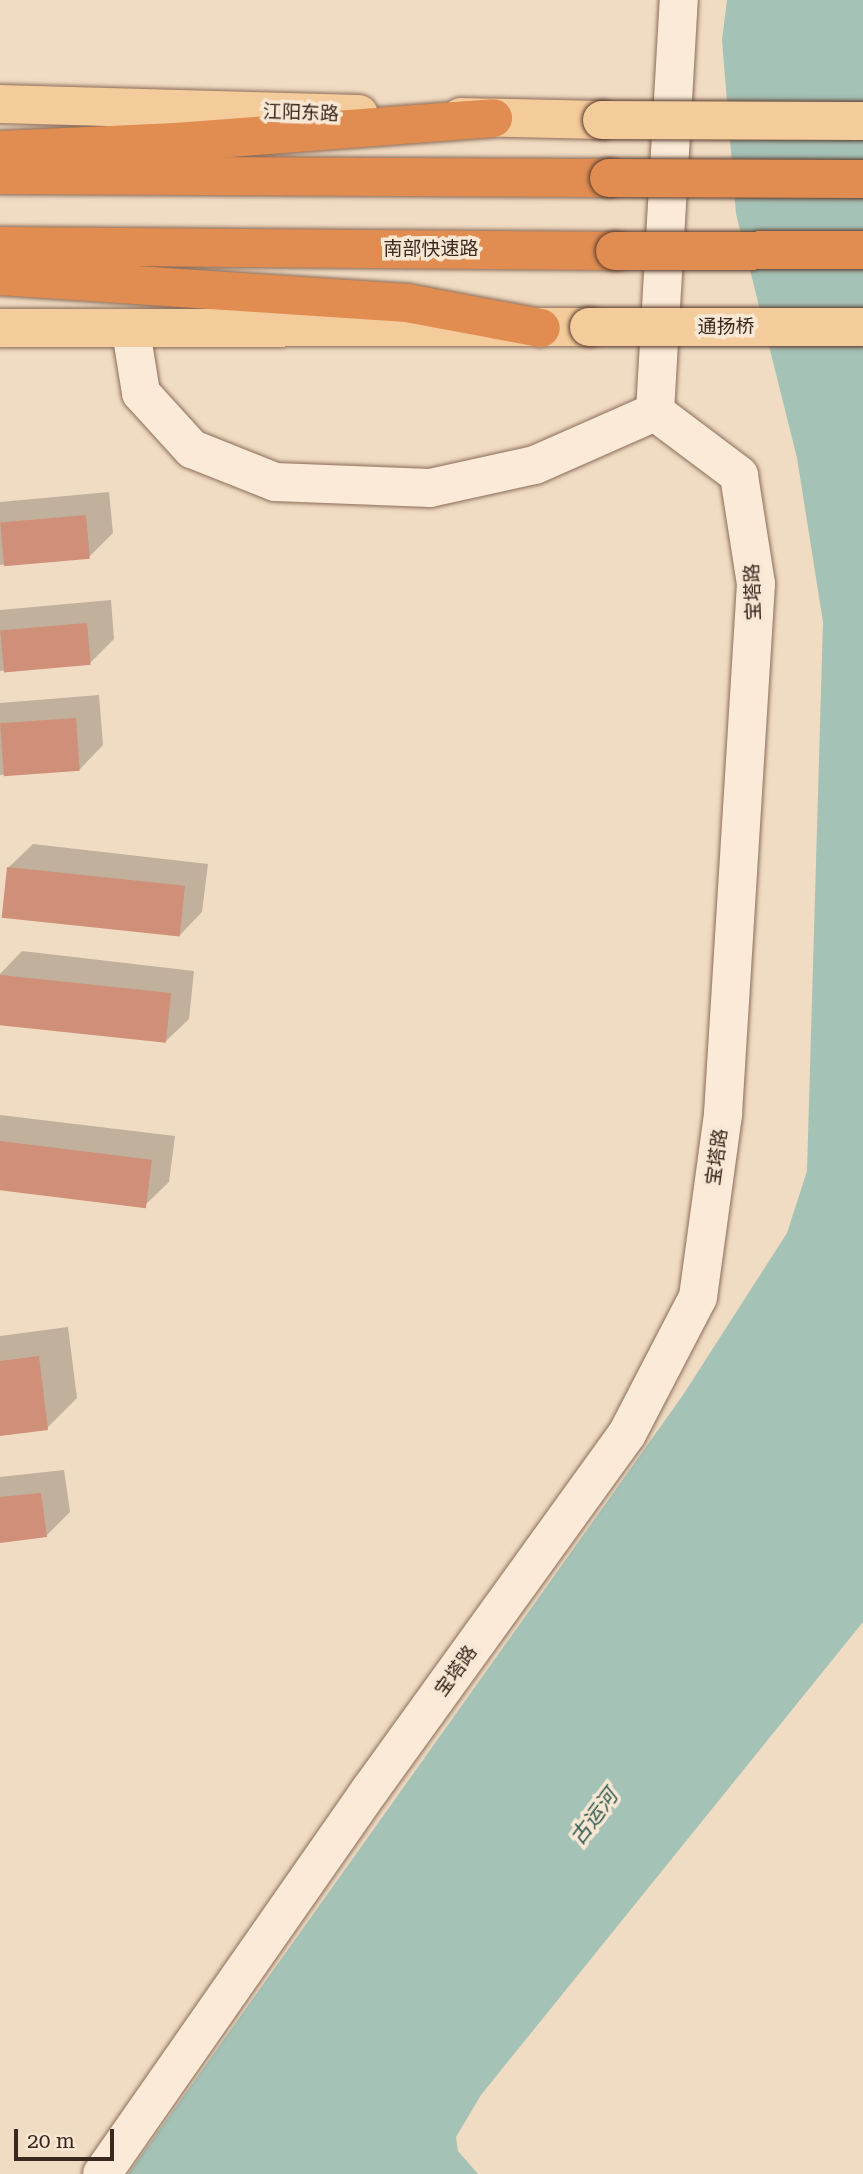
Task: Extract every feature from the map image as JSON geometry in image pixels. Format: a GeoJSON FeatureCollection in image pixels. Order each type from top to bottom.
{"type":"FeatureCollection","features":[{"type":"Feature","properties":{"kind":"highway"},"geometry":{"type":"LineString","coordinates":[[0,150],[176,142],[493,118]]}},
{"type":"Feature","properties":{"kind":"highway"},"geometry":{"type":"LineString","coordinates":[[0,175],[863,179]]}},
{"type":"Feature","properties":{"kind":"highway","name":"南部快速路"},"geometry":{"type":"LineString","coordinates":[[0,246],[615,251],[863,250]]}},
{"type":"Feature","properties":{"kind":"highway"},"geometry":{"type":"LineString","coordinates":[[0,276],[407,303],[541,328]]}},
{"type":"Feature","properties":{"kind":"main road","name":"江阳东路"},"geometry":{"type":"LineString","coordinates":[[0,104],[493,118],[863,121]]}},
{"type":"Feature","properties":{"kind":"main road","name":"通扬桥"},"geometry":{"type":"LineString","coordinates":[[541,328],[863,327]]}},
{"type":"Feature","properties":{"kind":"main road"},"geometry":{"type":"LineString","coordinates":[[0,328],[131,331],[541,328]]}},
{"type":"Feature","properties":{"kind":"street"},"geometry":{"type":"LineString","coordinates":[[131,331],[141,393],[192,449],[275,482],[430,488],[536,465],[655,412],[678,0]]}},
{"type":"Feature","properties":{"kind":"street","name":"宝塔路"},"geometry":{"type":"LineString","coordinates":[[102,2174],[370,1790],[627,1434],[698,1297],[723,1114],[756,584],[739,475],[655,412]]}},
{"type":"Feature","properties":{"kind":"water","name":"古运河"},"geometry":{"type":"Polygon","coordinates":[[[727,0],[863,0],[863,1622],[481,2095],[456,2137],[458,2151],[478,2174],[128,2174],[683,1395],[787,1233],[807,1171],[823,622],[797,458],[736,214],[722,40],[727,0]]]}},
{"type":"Feature","properties":{"kind":"building"},"geometry":{"type":"Polygon","coordinates":[[[86,515],[90,559],[4,566],[0,522],[86,515]]]}},
{"type":"Feature","properties":{"kind":"building"},"geometry":{"type":"Polygon","coordinates":[[[87,623],[91,665],[4,672],[0,631],[87,623]]]}},
{"type":"Feature","properties":{"kind":"building"},"geometry":{"type":"Polygon","coordinates":[[[76,718],[80,771],[4,776],[0,723],[76,718]]]}},
{"type":"Feature","properties":{"kind":"building"},"geometry":{"type":"Polygon","coordinates":[[[7,867],[185,886],[180,936],[2,918],[7,867]]]}},
{"type":"Feature","properties":{"kind":"building"},"geometry":{"type":"Polygon","coordinates":[[[0,975],[171,993],[166,1043],[0,1025],[0,975]]]}},
{"type":"Feature","properties":{"kind":"building"},"geometry":{"type":"Polygon","coordinates":[[[0,1141],[152,1160],[146,1208],[0,1190],[0,1141]]]}},
{"type":"Feature","properties":{"kind":"building"},"geometry":{"type":"Polygon","coordinates":[[[39,1356],[48,1430],[0,1436],[0,1361],[39,1356]]]}},
{"type":"Feature","properties":{"kind":"building"},"geometry":{"type":"Polygon","coordinates":[[[41,1493],[47,1537],[0,1543],[0,1497],[41,1493]]]}}]}
